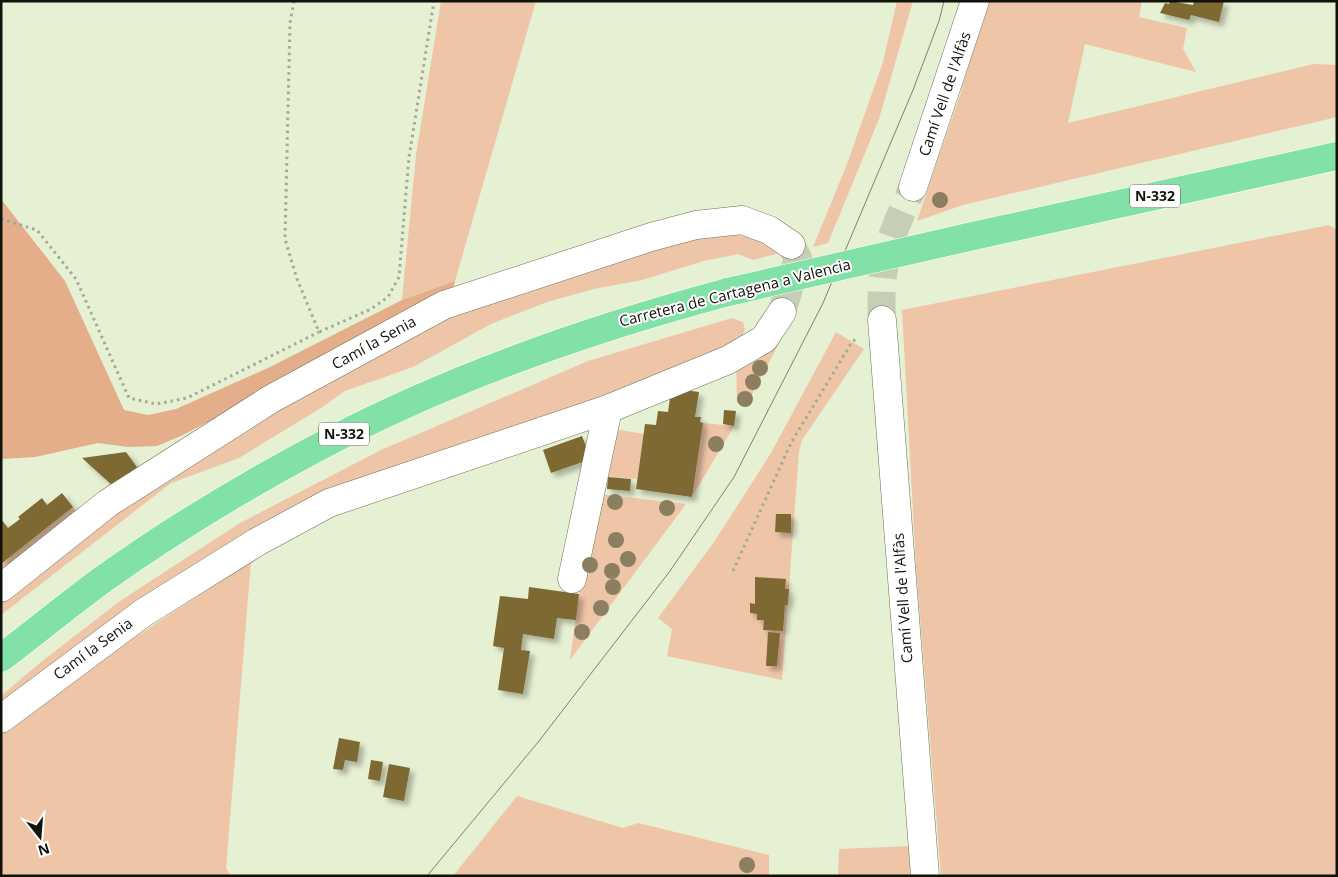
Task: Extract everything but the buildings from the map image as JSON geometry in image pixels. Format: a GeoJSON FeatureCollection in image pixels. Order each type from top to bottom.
{"type":"FeatureCollection","features":[{"type":"Feature","properties":{"kind":"highway","name":"Carretera de Cartagena a Valencia"},"geometry":{"type":"LineString","coordinates":[[1,658],[102,580],[156,543],[213,507],[314,449],[402,407],[574,337],[646,314],[728,292],[1337,156]]}},
{"type":"Feature","properties":{"kind":"street","name":"Camí Vell de l'Alfàs"},"geometry":{"type":"LineString","coordinates":[[913,187],[975,1]]}},
{"type":"Feature","properties":{"kind":"street","name":"Camí la Senia"},"geometry":{"type":"LineString","coordinates":[[1,588],[108,504],[271,399],[444,305],[651,237],[696,225],[742,220],[769,230],[791,245]]}},
{"type":"Feature","properties":{"kind":"street","name":"Camí la Senia"},"geometry":{"type":"LineString","coordinates":[[1,719],[143,613],[257,542],[329,503],[608,408],[728,360],[764,338],[782,312]]}},
{"type":"Feature","properties":{"kind":"street","name":"Camí Vell de l'Alfàs"},"geometry":{"type":"LineString","coordinates":[[882,320],[925,876]]}},
{"type":"Feature","properties":{"kind":"street"},"geometry":{"type":"LineString","coordinates":[[572,579],[608,408]]}},
{"type":"Feature","properties":{"kind":"path"},"geometry":{"type":"LineString","coordinates":[[294,1],[290,24],[285,239],[297,280],[319,332]]}},
{"type":"Feature","properties":{"kind":"path"},"geometry":{"type":"LineString","coordinates":[[1,220],[37,230],[76,279],[129,398],[156,404],[187,398],[319,332],[371,309],[388,297],[399,277],[409,156],[434,1]]}},
{"type":"Feature","properties":{"kind":"path"},"geometry":{"type":"LineString","coordinates":[[733,571],[796,435],[852,342],[882,320]]}},
{"type":"Feature","properties":{"kind":"shaded area"},"geometry":{"type":"Polygon","coordinates":[[[441,1],[536,1],[455,281],[402,300],[416,155],[441,1]]]}},
{"type":"Feature","properties":{"kind":"shaded area"},"geometry":{"type":"Polygon","coordinates":[[[897,1],[913,1],[879,119],[828,243],[813,247],[847,164],[883,62],[897,1]]]}},
{"type":"Feature","properties":{"kind":"shaded area"},"geometry":{"type":"Polygon","coordinates":[[[986,1],[1142,1],[1139,17],[1187,28],[1183,49],[1196,72],[1085,44],[1068,123],[1314,64],[1337,65],[1337,117],[963,205],[917,221],[961,92],[986,1]]]}},
{"type":"Feature","properties":{"kind":"shaded area"},"geometry":{"type":"Polygon","coordinates":[[[1,199],[65,281],[124,410],[148,415],[176,409],[270,367],[402,300],[455,281],[452,293],[183,435],[157,446],[128,447],[98,443],[35,457],[1,459],[1,199]]]}},
{"type":"Feature","properties":{"kind":"shaded area"},"geometry":{"type":"Polygon","coordinates":[[[1329,225],[1337,230],[1337,876],[941,876],[916,567],[902,310],[1329,225]]]}},
{"type":"Feature","properties":{"kind":"shaded area"},"geometry":{"type":"Polygon","coordinates":[[[692,232],[752,232],[783,252],[753,260],[738,254],[704,261],[642,280],[594,289],[547,302],[491,324],[413,367],[345,391],[321,408],[239,458],[171,483],[1,615],[1,596],[38,566],[284,400],[451,312],[692,232]]]}},
{"type":"Feature","properties":{"kind":"shaded area"},"geometry":{"type":"Polygon","coordinates":[[[732,318],[743,322],[745,329],[739,344],[694,366],[357,480],[1,707],[1,696],[41,662],[120,601],[240,523],[381,450],[588,361],[732,318]]]}},
{"type":"Feature","properties":{"kind":"shaded area"},"geometry":{"type":"Polygon","coordinates":[[[836,332],[864,349],[802,440],[799,452],[782,680],[667,656],[672,629],[658,618],[714,542],[771,453],[836,332]]]}},
{"type":"Feature","properties":{"kind":"shaded area"},"geometry":{"type":"Polygon","coordinates":[[[782,338],[746,405],[737,402],[736,363],[782,338]]]}},
{"type":"Feature","properties":{"kind":"shaded area"},"geometry":{"type":"Polygon","coordinates":[[[703,423],[734,426],[692,497],[703,423]]]}},
{"type":"Feature","properties":{"kind":"shaded area"},"geometry":{"type":"Polygon","coordinates":[[[614,429],[644,434],[637,479],[604,476],[614,429]]]}},
{"type":"Feature","properties":{"kind":"shaded area"},"geometry":{"type":"Polygon","coordinates":[[[600,494],[686,504],[570,660],[579,594],[600,494]]]}},
{"type":"Feature","properties":{"kind":"shaded area"},"geometry":{"type":"Polygon","coordinates":[[[73,507],[76,512],[1,570],[1,564],[73,507]]]}},
{"type":"Feature","properties":{"kind":"shaded area"},"geometry":{"type":"Polygon","coordinates":[[[251,562],[226,868],[231,876],[1,876],[1,732],[73,677],[251,562]]]}},
{"type":"Feature","properties":{"kind":"shaded area"},"geometry":{"type":"Polygon","coordinates":[[[517,796],[623,828],[638,823],[769,855],[769,876],[453,876],[517,796]]]}},
{"type":"Feature","properties":{"kind":"shaded area"},"geometry":{"type":"Polygon","coordinates":[[[912,846],[915,876],[838,876],[839,849],[912,846]]]}},
{"type":"Feature","properties":{"kind":"tunnel"},"geometry":{"type":"LineString","coordinates":[[882,320],[884,266],[892,236],[913,187]]}},
{"type":"Feature","properties":{"kind":"tunnel"},"geometry":{"type":"LineString","coordinates":[[782,312],[798,258],[791,245]]}},
{"type":"Feature","properties":{"kind":"tram line"},"geometry":{"type":"LineString","coordinates":[[427,876],[539,741],[670,571],[734,477],[823,303],[913,90],[939,21],[944,1]]}}]}
